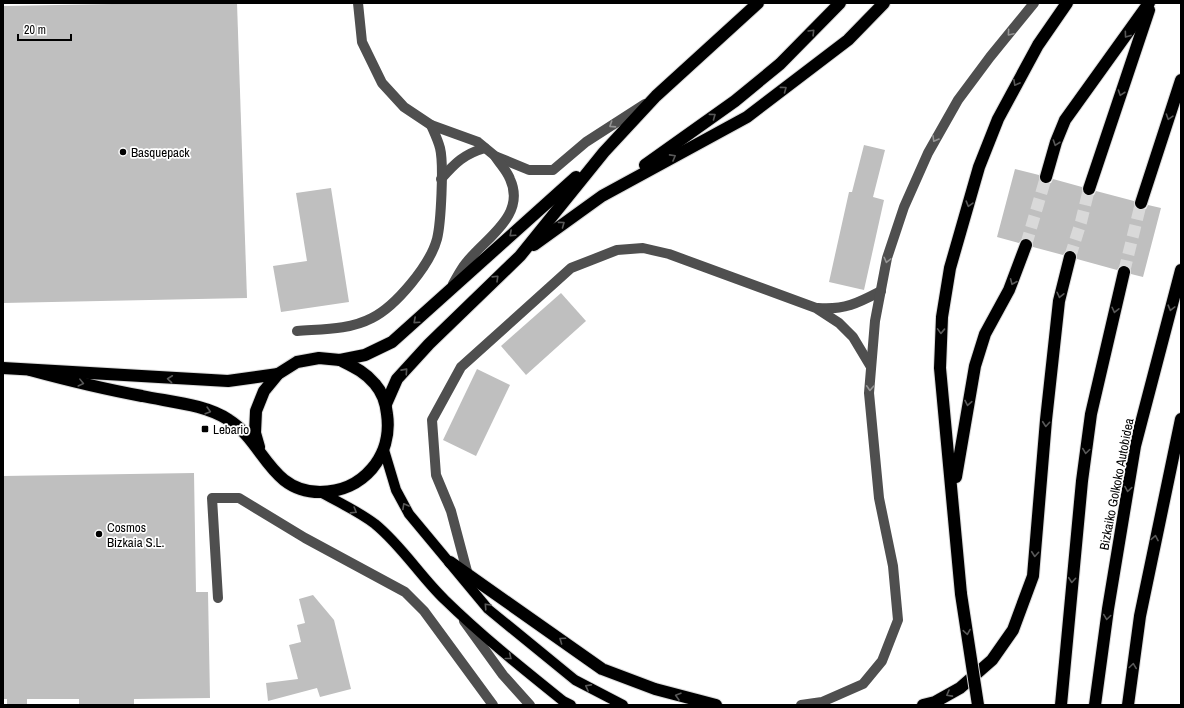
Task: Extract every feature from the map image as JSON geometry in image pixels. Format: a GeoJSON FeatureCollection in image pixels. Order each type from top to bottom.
{"type":"FeatureCollection","features":[{"type":"Feature","properties":{"kind":"highway"},"geometry":{"type":"LineString","coordinates":[[386,404],[397,379],[429,344],[520,256],[604,152],[656,96],[758,3]]}},
{"type":"Feature","properties":{"kind":"highway"},"geometry":{"type":"LineString","coordinates":[[520,256],[735,101],[780,64],[840,3]]}},
{"type":"Feature","properties":{"kind":"highway"},"geometry":{"type":"LineString","coordinates":[[602,196],[747,117],[848,40],[884,3]]}},
{"type":"Feature","properties":{"kind":"highway"},"geometry":{"type":"LineString","coordinates":[[978,705],[961,594],[954,520],[940,368],[942,317],[950,268],[980,167],[998,119],[1038,45],[1067,3]]}},
{"type":"Feature","properties":{"kind":"highway"},"geometry":{"type":"LineString","coordinates":[[1046,177],[1056,142],[1065,120],[1150,3]]}},
{"type":"Feature","properties":{"kind":"highway"},"geometry":{"type":"LineString","coordinates":[[1089,189],[1150,3]]}},
{"type":"Feature","properties":{"kind":"highway"},"geometry":{"type":"LineString","coordinates":[[1141,203],[1181,80]]}},
{"type":"Feature","properties":{"kind":"highway"},"geometry":{"type":"LineString","coordinates":[[262,454],[255,433],[256,411],[264,391],[278,374],[297,362],[319,358],[340,360],[365,355],[392,342],[604,152]]}},
{"type":"Feature","properties":{"kind":"highway"},"geometry":{"type":"LineString","coordinates":[[954,520],[956,469],[975,366],[985,334],[1009,290],[1026,245]]}},
{"type":"Feature","properties":{"kind":"highway"},"geometry":{"type":"LineString","coordinates":[[923,705],[935,702],[960,688],[992,660],[1013,630],[1033,576],[1046,420],[1059,300],[1070,257]]}},
{"type":"Feature","properties":{"kind":"highway","name":"Bizkaiko Golkoko Autobidea"},"geometry":{"type":"LineString","coordinates":[[1095,705],[1108,609],[1135,446],[1181,270]]}},
{"type":"Feature","properties":{"kind":"highway"},"geometry":{"type":"LineString","coordinates":[[1061,705],[1082,481],[1091,414],[1124,272]]}},
{"type":"Feature","properties":{"kind":"highway"},"geometry":{"type":"LineString","coordinates":[[30,370],[84,384],[216,413],[229,419],[240,428],[262,454],[271,470],[285,482],[302,489],[320,492],[340,490],[359,482],[374,468],[384,450],[389,428],[386,404],[376,385],[360,370],[340,360]]}},
{"type":"Feature","properties":{"kind":"highway"},"geometry":{"type":"LineString","coordinates":[[3,368],[119,373],[180,380],[228,381],[278,374]]}},
{"type":"Feature","properties":{"kind":"highway"},"geometry":{"type":"LineString","coordinates":[[1128,705],[1140,616],[1181,419]]}},
{"type":"Feature","properties":{"kind":"highway"},"geometry":{"type":"LineString","coordinates":[[450,562],[602,669],[655,689],[716,705]]}},
{"type":"Feature","properties":{"kind":"main road"},"geometry":{"type":"LineString","coordinates":[[384,450],[396,490],[409,514],[488,609],[575,680],[623,705]]}},
{"type":"Feature","properties":{"kind":"main road"},"geometry":{"type":"LineString","coordinates":[[320,492],[351,508],[375,524],[393,541],[436,591],[483,637],[563,701],[571,705]]}},
{"type":"Feature","properties":{"kind":"street"},"geometry":{"type":"LineString","coordinates":[[358,3],[362,42],[382,83],[404,107],[431,125],[478,142],[495,156],[529,170],[553,170],[586,142],[656,96]]}},
{"type":"Feature","properties":{"kind":"street"},"geometry":{"type":"LineString","coordinates":[[801,705],[822,702],[863,684],[882,661],[898,620],[893,566],[879,498],[869,393],[875,321],[887,258],[904,207],[928,153],[958,100],[990,57],[1034,3]]}},
{"type":"Feature","properties":{"kind":"street"},"geometry":{"type":"LineString","coordinates":[[298,330],[353,326],[373,318],[388,307],[404,291],[426,263],[437,239],[442,160],[440,147],[431,125]]}},
{"type":"Feature","properties":{"kind":"street"},"geometry":{"type":"LineString","coordinates":[[441,179],[456,162],[469,152],[485,148]]}},
{"type":"Feature","properties":{"kind":"street"},"geometry":{"type":"LineString","coordinates":[[448,292],[466,263],[495,233],[510,213],[514,196],[510,180],[495,156]]}},
{"type":"Feature","properties":{"kind":"street"},"geometry":{"type":"LineString","coordinates":[[468,575],[451,511],[436,475],[432,420],[461,367],[572,268],[617,250],[643,248],[669,254],[816,308],[839,322],[853,337],[871,366]]}},
{"type":"Feature","properties":{"kind":"street"},"geometry":{"type":"LineString","coordinates":[[816,308],[843,308],[881,291]]}},
{"type":"Feature","properties":{"kind":"street"},"geometry":{"type":"LineString","coordinates":[[218,598],[212,498],[239,498],[305,538],[405,592],[424,611],[493,705]]}},
{"type":"Feature","properties":{"kind":"street"},"geometry":{"type":"LineString","coordinates":[[458,613],[503,675],[530,705]]}},
{"type":"Feature","properties":{"kind":"building","name":"Basquepack"},"geometry":{"type":"Polygon","coordinates":[[[237,3],[247,298],[3,303],[3,6],[237,3]]]}},
{"type":"Feature","properties":{"kind":"building"},"geometry":{"type":"Polygon","coordinates":[[[864,145],[885,150],[873,197],[884,200],[864,290],[829,282],[849,192],[852,192],[864,145]]]}},
{"type":"Feature","properties":{"kind":"building"},"geometry":{"type":"Polygon","coordinates":[[[1015,169],[1039,175],[1040,182],[1044,184],[1051,183],[1053,179],[1082,187],[1083,194],[1087,196],[1094,195],[1096,191],[1134,201],[1135,208],[1139,210],[1146,209],[1148,205],[1161,208],[1143,277],[1131,274],[1131,269],[1126,265],[1121,265],[1117,270],[1077,259],[1077,255],[1072,250],[1068,250],[1063,255],[1033,247],[1032,241],[1028,238],[1022,239],[1019,243],[997,237],[1015,169]]]}},
{"type":"Feature","properties":{"kind":"building"},"geometry":{"type":"Polygon","coordinates":[[[331,188],[349,302],[281,312],[273,266],[307,261],[296,193],[331,188]]]}},
{"type":"Feature","properties":{"kind":"building"},"geometry":{"type":"Polygon","coordinates":[[[561,293],[586,321],[526,375],[501,346],[561,293]]]}},
{"type":"Feature","properties":{"kind":"building"},"geometry":{"type":"Polygon","coordinates":[[[477,369],[510,385],[476,456],[443,440],[477,369]]]}},
{"type":"Feature","properties":{"kind":"building","name":"Cosmos Bizkaia S.L."},"geometry":{"type":"Polygon","coordinates":[[[194,473],[196,592],[208,592],[210,698],[134,699],[134,705],[79,705],[79,699],[27,699],[27,705],[7,705],[7,699],[3,699],[3,476],[194,473]]]}},
{"type":"Feature","properties":{"kind":"building"},"geometry":{"type":"Polygon","coordinates":[[[313,595],[334,620],[351,689],[320,697],[317,688],[268,701],[266,683],[298,679],[289,645],[301,642],[297,625],[305,623],[299,599],[313,595]]]}},
{"type":"Feature","properties":{"kind":"tunnel"},"geometry":{"type":"LineString","coordinates":[[1026,245],[1046,177]]}},
{"type":"Feature","properties":{"kind":"tunnel"},"geometry":{"type":"LineString","coordinates":[[1070,257],[1089,189]]}},
{"type":"Feature","properties":{"kind":"tunnel"},"geometry":{"type":"LineString","coordinates":[[1124,272],[1141,203]]}},
{"type":"Feature","properties":{"kind":"place","name":"Basquepack"},"geometry":{"type":"Point","coordinates":[123,152]}},
{"type":"Feature","properties":{"kind":"place","name":"Lebario"},"geometry":{"type":"Point","coordinates":[205,429]}},
{"type":"Feature","properties":{"kind":"place","name":"Cosmos Bizkaia S.L."},"geometry":{"type":"Point","coordinates":[99,534]}}]}
